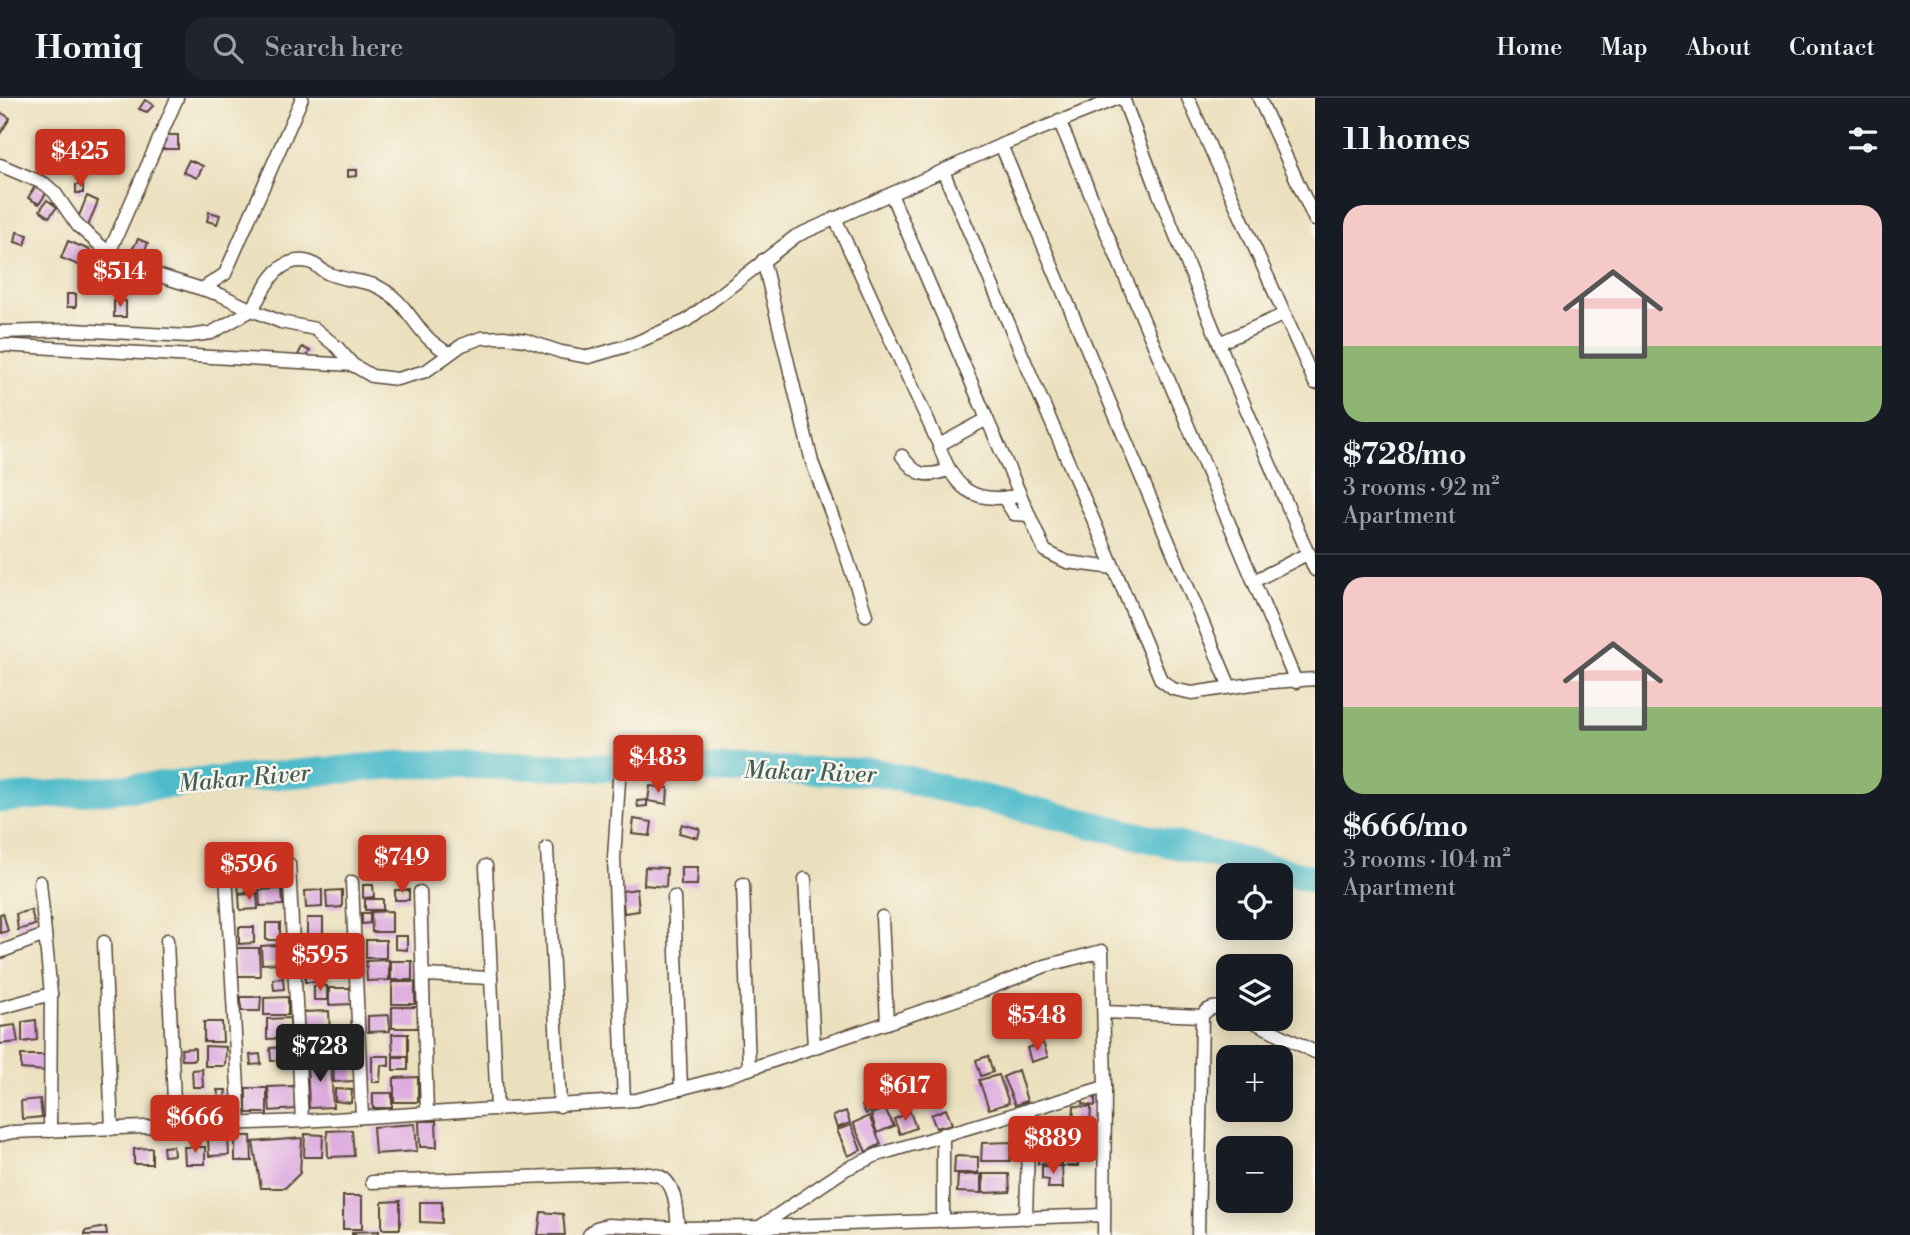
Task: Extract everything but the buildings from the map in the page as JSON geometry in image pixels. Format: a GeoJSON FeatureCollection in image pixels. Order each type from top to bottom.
{"type":"FeatureCollection","features":[{"type":"Feature","properties":{"kind":"street"},"geometry":{"type":"LineString","coordinates":[[109,253],[177,98]]}},
{"type":"Feature","properties":{"kind":"street"},"geometry":{"type":"LineString","coordinates":[[202,289],[225,274],[302,98]]}},
{"type":"Feature","properties":{"kind":"street"},"geometry":{"type":"LineString","coordinates":[[0,165],[45,184],[55,193],[78,226],[109,253],[154,274],[221,295],[281,322],[315,329],[353,365],[372,376],[397,379],[426,371],[462,345],[481,338],[525,340],[561,352],[589,356],[633,344],[686,321],[796,236],[1000,145],[1120,98],[1219,343],[1315,569]]}},
{"type":"Feature","properties":{"kind":"street"},"geometry":{"type":"LineString","coordinates":[[1188,98],[1315,383]]}},
{"type":"Feature","properties":{"kind":"street"},"geometry":{"type":"LineString","coordinates":[[1259,98],[1315,220]]}},
{"type":"Feature","properties":{"kind":"street"},"geometry":{"type":"LineString","coordinates":[[1059,120],[1296,681]]}},
{"type":"Feature","properties":{"kind":"street"},"geometry":{"type":"LineString","coordinates":[[1000,145],[1230,687]]}},
{"type":"Feature","properties":{"kind":"street"},"geometry":{"type":"LineString","coordinates":[[943,171],[1161,680],[1173,689],[1192,693],[1315,680]]}},
{"type":"Feature","properties":{"kind":"street"},"geometry":{"type":"LineString","coordinates":[[891,194],[1045,551],[1068,562],[1114,568]]}},
{"type":"Feature","properties":{"kind":"street"},"geometry":{"type":"LineString","coordinates":[[835,218],[949,470],[959,485],[974,494],[1004,498],[1019,495]]}},
{"type":"Feature","properties":{"kind":"street"},"geometry":{"type":"LineString","coordinates":[[763,260],[812,462],[866,615]]}},
{"type":"Feature","properties":{"kind":"street"},"geometry":{"type":"LineString","coordinates":[[0,332],[74,330],[189,336],[211,333],[252,310],[271,276],[298,261],[311,262],[326,273],[375,286],[394,297],[428,337],[449,354]]}},
{"type":"Feature","properties":{"kind":"street"},"geometry":{"type":"LineString","coordinates":[[1219,343],[1285,314]]}},
{"type":"Feature","properties":{"kind":"street"},"geometry":{"type":"LineString","coordinates":[[0,345],[353,365]]}},
{"type":"Feature","properties":{"kind":"street"},"geometry":{"type":"LineString","coordinates":[[939,445],[987,419]]}},
{"type":"Feature","properties":{"kind":"street"},"geometry":{"type":"LineString","coordinates":[[902,456],[912,469],[920,474],[949,470]]}},
{"type":"Feature","properties":{"kind":"street"},"geometry":{"type":"LineString","coordinates":[[1004,498],[1014,514],[1029,515]]}},
{"type":"Feature","properties":{"kind":"street"},"geometry":{"type":"LineString","coordinates":[[1254,581],[1309,553]]}},
{"type":"Feature","properties":{"kind":"street"},"geometry":{"type":"LineString","coordinates":[[620,781],[614,859],[624,1101]]}},
{"type":"Feature","properties":{"kind":"street"},"geometry":{"type":"LineString","coordinates":[[548,848],[560,1106]]}},
{"type":"Feature","properties":{"kind":"street"},"geometry":{"type":"LineString","coordinates":[[289,864],[302,1121]]}},
{"type":"Feature","properties":{"kind":"street"},"geometry":{"type":"LineString","coordinates":[[486,866],[497,1109]]}},
{"type":"Feature","properties":{"kind":"street"},"geometry":{"type":"LineString","coordinates":[[226,873],[240,1124]]}},
{"type":"Feature","properties":{"kind":"street"},"geometry":{"type":"LineString","coordinates":[[804,879],[814,1048]]}},
{"type":"Feature","properties":{"kind":"street"},"geometry":{"type":"LineString","coordinates":[[40,882],[51,994],[50,1131]]}},
{"type":"Feature","properties":{"kind":"street"},"geometry":{"type":"LineString","coordinates":[[352,882],[362,1117]]}},
{"type":"Feature","properties":{"kind":"street"},"geometry":{"type":"LineString","coordinates":[[743,884],[749,1069]]}},
{"type":"Feature","properties":{"kind":"street"},"geometry":{"type":"LineString","coordinates":[[420,892],[427,1112]]}},
{"type":"Feature","properties":{"kind":"street"},"geometry":{"type":"LineString","coordinates":[[674,897],[681,1089]]}},
{"type":"Feature","properties":{"kind":"street"},"geometry":{"type":"LineString","coordinates":[[882,917],[887,1023]]}},
{"type":"Feature","properties":{"kind":"street"},"geometry":{"type":"LineString","coordinates":[[0,951],[45,935]]}},
{"type":"Feature","properties":{"kind":"street"},"geometry":{"type":"LineString","coordinates":[[167,940],[176,1125]]}},
{"type":"Feature","properties":{"kind":"street"},"geometry":{"type":"LineString","coordinates":[[103,942],[112,1129]]}},
{"type":"Feature","properties":{"kind":"street"},"geometry":{"type":"LineString","coordinates":[[0,1135],[13,1132],[302,1121],[624,1101],[681,1089],[749,1069],[985,990],[1045,966],[1102,951],[1104,1235]]}},
{"type":"Feature","properties":{"kind":"street"},"geometry":{"type":"LineString","coordinates":[[423,975],[491,978]]}},
{"type":"Feature","properties":{"kind":"street"},"geometry":{"type":"LineString","coordinates":[[0,1008],[51,994]]}},
{"type":"Feature","properties":{"kind":"street"},"geometry":{"type":"LineString","coordinates":[[1104,1012],[1202,1016],[1216,1007]]}},
{"type":"Feature","properties":{"kind":"street"},"geometry":{"type":"LineString","coordinates":[[1198,1235],[1202,1016]]}},
{"type":"Feature","properties":{"kind":"street"},"geometry":{"type":"LineString","coordinates":[[1272,1031],[1315,1052]]}},
{"type":"Feature","properties":{"kind":"street"},"geometry":{"type":"LineString","coordinates":[[760,1227],[846,1169],[877,1155],[1105,1087]]}},
{"type":"Feature","properties":{"kind":"street"},"geometry":{"type":"LineString","coordinates":[[1026,1218],[1029,1109]]}},
{"type":"Feature","properties":{"kind":"street"},"geometry":{"type":"LineString","coordinates":[[943,1134],[943,1221]]}},
{"type":"Feature","properties":{"kind":"street"},"geometry":{"type":"LineString","coordinates":[[372,1182],[642,1173],[660,1176],[669,1183],[674,1196],[678,1228]]}},
{"type":"Feature","properties":{"kind":"street"},"geometry":{"type":"LineString","coordinates":[[589,1235],[596,1228],[607,1225],[760,1227],[1104,1215]]}},
{"type":"Feature","properties":{"kind":"waterway","name":"Makar River"},"geometry":{"type":"LineString","coordinates":[[0,799],[408,764],[876,772],[1315,879]]}}]}
